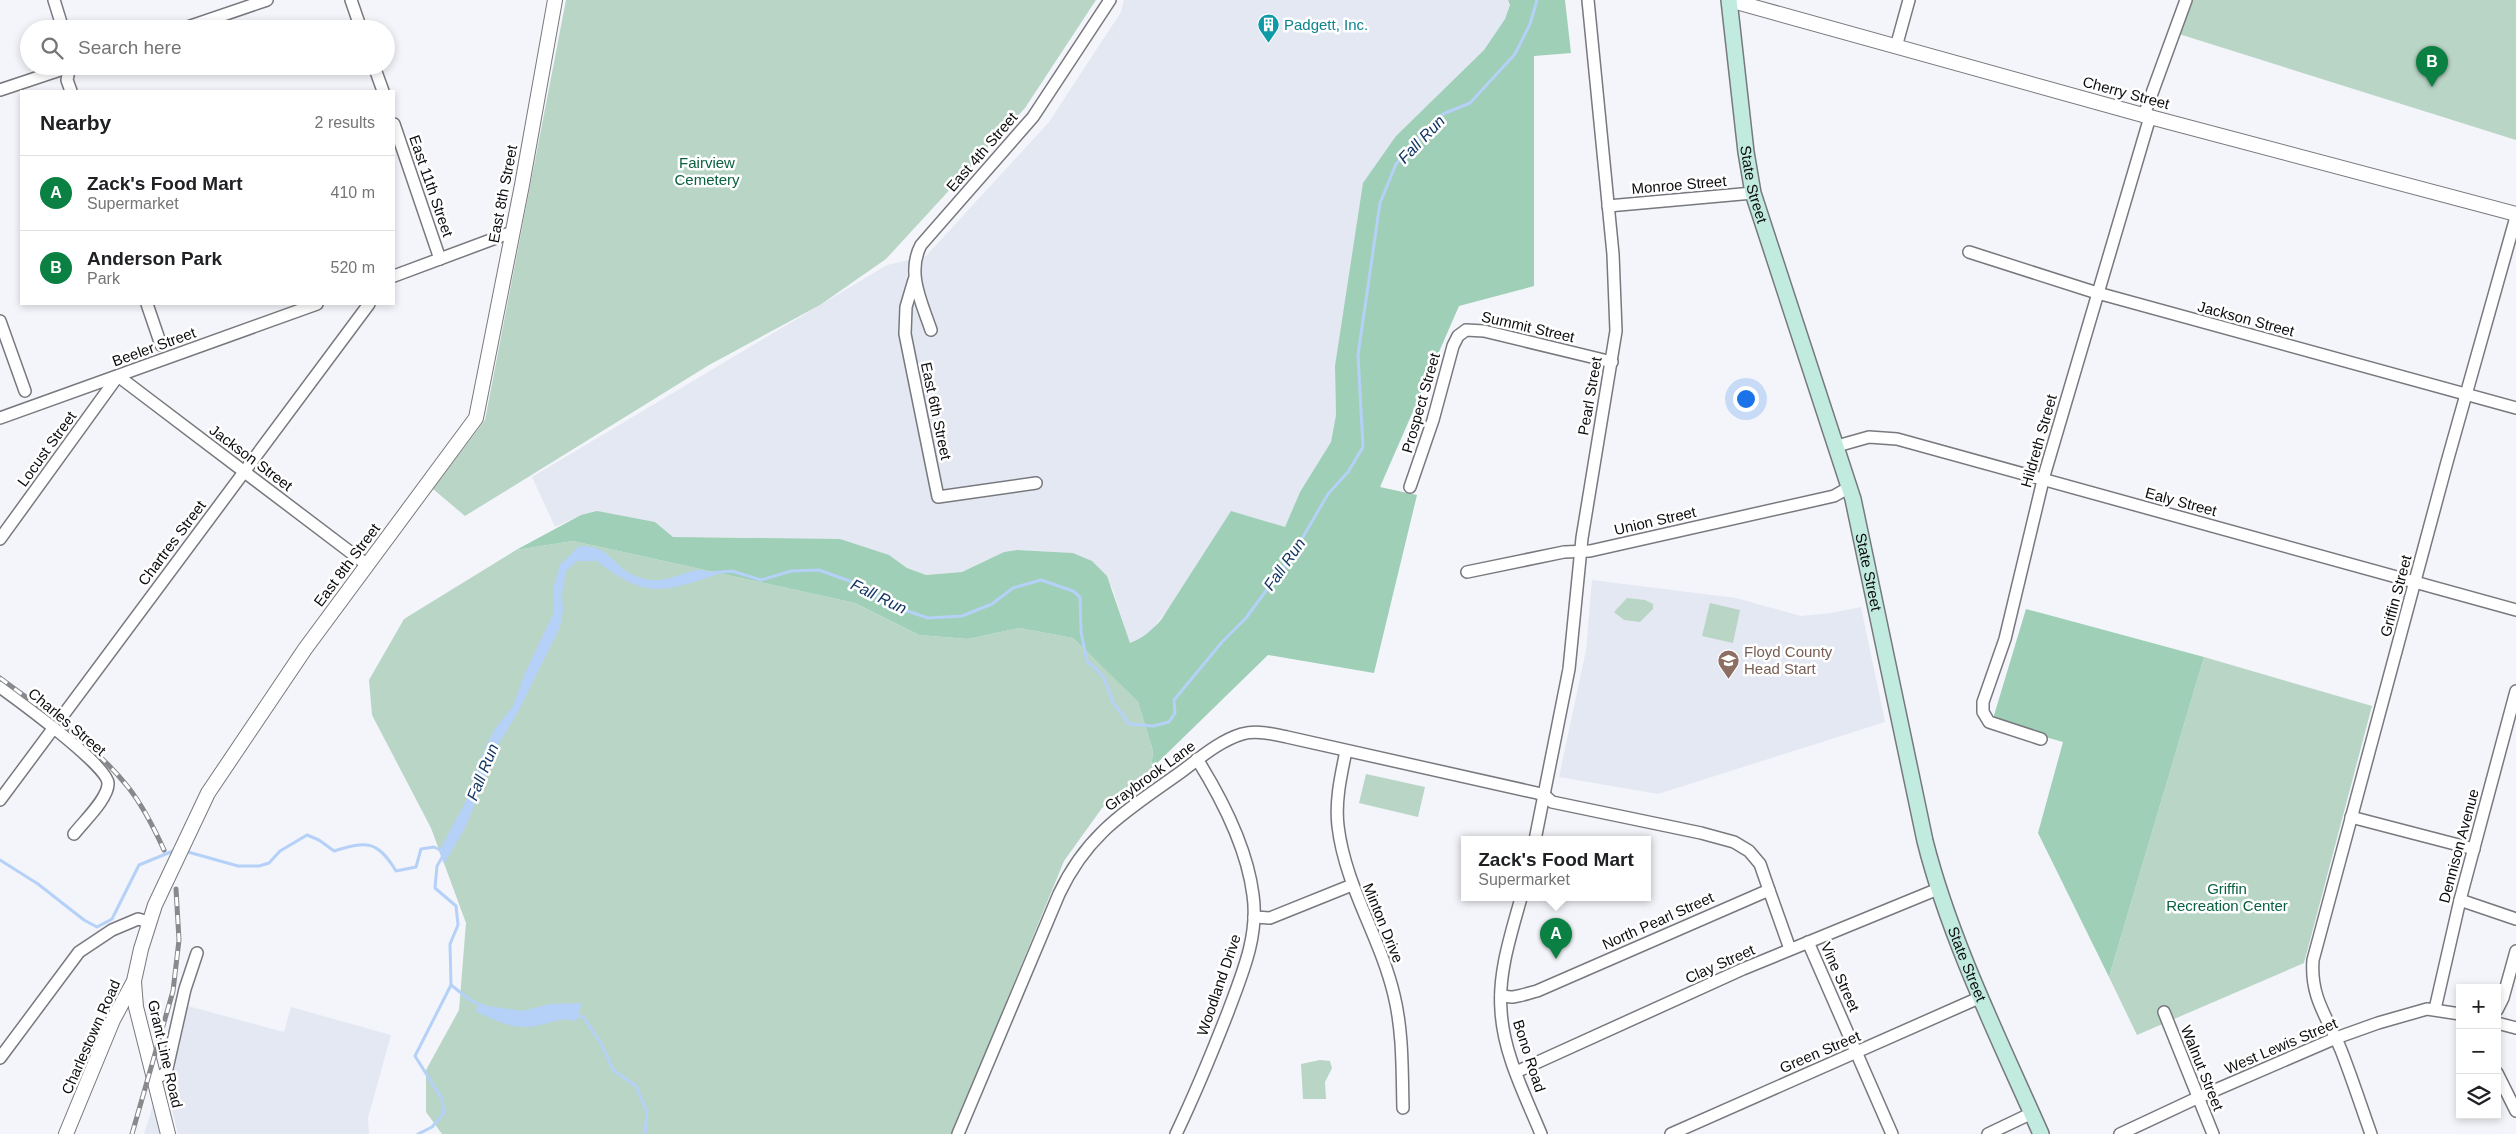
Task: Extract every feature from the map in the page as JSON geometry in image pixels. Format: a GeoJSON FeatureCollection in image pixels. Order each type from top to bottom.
{"type":"FeatureCollection","features":[{"type":"Feature","properties":{"kind":"main road","name":"State Street"},"geometry":{"type":"LineString","coordinates":[[1728,0],[1746,152],[1753,193],[1837,446],[1938,889],[1981,997],[2041,1134]]}},
{"type":"Feature","properties":{"kind":"street"},"geometry":{"type":"LineString","coordinates":[[54,0],[60,20]]}},
{"type":"Feature","properties":{"kind":"street"},"geometry":{"type":"LineString","coordinates":[[208,20],[267,0]]}},
{"type":"Feature","properties":{"kind":"street"},"geometry":{"type":"LineString","coordinates":[[351,0],[358,20]]}},
{"type":"Feature","properties":{"kind":"street","name":"East 8th Street"},"geometry":{"type":"LineString","coordinates":[[149,922],[208,793],[304,649],[476,418],[555,0]]}},
{"type":"Feature","properties":{"kind":"street","name":"East 4th Street"},"geometry":{"type":"LineString","coordinates":[[931,330],[914,278],[915,260],[921,245],[1033,117],[1110,0]]}},
{"type":"Feature","properties":{"kind":"street","name":"Pearl Street"},"geometry":{"type":"LineString","coordinates":[[1544,795],[1569,669],[1581,553],[1612,362],[1617,317],[1588,0]]}},
{"type":"Feature","properties":{"kind":"street","name":"Cherry Street"},"geometry":{"type":"LineString","coordinates":[[1728,0],[1896,48],[2516,216]]}},
{"type":"Feature","properties":{"kind":"street"},"geometry":{"type":"LineString","coordinates":[[1896,48],[1909,0]]}},
{"type":"Feature","properties":{"kind":"street","name":"Hildreth Street"},"geometry":{"type":"LineString","coordinates":[[2041,739],[1992,724],[1986,719],[1983,708],[2006,640],[2043,480],[2147,116],[2186,0]]}},
{"type":"Feature","properties":{"kind":"street"},"geometry":{"type":"LineString","coordinates":[[0,90],[44,75]]}},
{"type":"Feature","properties":{"kind":"street"},"geometry":{"type":"LineString","coordinates":[[68,75],[67,80],[71,90]]}},
{"type":"Feature","properties":{"kind":"street"},"geometry":{"type":"LineString","coordinates":[[377,75],[382,90]]}},
{"type":"Feature","properties":{"kind":"street","name":"East 11th Street"},"geometry":{"type":"LineString","coordinates":[[395,127],[440,259]]}},
{"type":"Feature","properties":{"kind":"street","name":"Monroe Street"},"geometry":{"type":"LineString","coordinates":[[1608,206],[1753,193]]}},
{"type":"Feature","properties":{"kind":"street","name":"Griffin Street"},"geometry":{"type":"LineString","coordinates":[[2371,1134],[2336,1038],[2322,1011],[2313,984],[2313,960],[2516,216]]}},
{"type":"Feature","properties":{"kind":"street"},"geometry":{"type":"LineString","coordinates":[[395,276],[512,232]]}},
{"type":"Feature","properties":{"kind":"street","name":"Jackson Street"},"geometry":{"type":"LineString","coordinates":[[1969,252],[2097,293],[2516,408]]}},
{"type":"Feature","properties":{"kind":"street","name":"East 6th Street"},"geometry":{"type":"LineString","coordinates":[[914,278],[906,307],[905,330],[938,497],[1036,483]]}},
{"type":"Feature","properties":{"kind":"street"},"geometry":{"type":"LineString","coordinates":[[146,305],[161,345]]}},
{"type":"Feature","properties":{"kind":"street","name":"Beeler Street"},"geometry":{"type":"LineString","coordinates":[[0,418],[314,305]]}},
{"type":"Feature","properties":{"kind":"street","name":"Chartres Street"},"geometry":{"type":"LineString","coordinates":[[0,800],[368,305]]}},
{"type":"Feature","properties":{"kind":"street"},"geometry":{"type":"LineString","coordinates":[[0,321],[25,392]]}},
{"type":"Feature","properties":{"kind":"street","name":"Summit Street"},"geometry":{"type":"LineString","coordinates":[[1466,330],[1484,331],[1612,362]]}},
{"type":"Feature","properties":{"kind":"street","name":"Prospect Street"},"geometry":{"type":"LineString","coordinates":[[1410,487],[1433,420],[1453,346],[1458,336],[1466,330]]}},
{"type":"Feature","properties":{"kind":"street","name":"Jackson Street"},"geometry":{"type":"LineString","coordinates":[[118,376],[366,564]]}},
{"type":"Feature","properties":{"kind":"street","name":"Locust Street"},"geometry":{"type":"LineString","coordinates":[[0,539],[118,376]]}},
{"type":"Feature","properties":{"kind":"street","name":"Ealy Street"},"geometry":{"type":"LineString","coordinates":[[1837,446],[1869,438],[1892,438],[2516,610]]}},
{"type":"Feature","properties":{"kind":"street","name":"Union Street"},"geometry":{"type":"LineString","coordinates":[[1467,572],[1536,556],[1564,552],[1581,553],[1834,496],[1848,488]]}},
{"type":"Feature","properties":{"kind":"street","name":"Charles Street"},"geometry":{"type":"LineString","coordinates":[[0,686],[54,728],[105,773],[108,784],[101,800],[74,834]]}},
{"type":"Feature","properties":{"kind":"street","name":"Dennison Avenue"},"geometry":{"type":"LineString","coordinates":[[2435,1009],[2460,900],[2516,691]]}},
{"type":"Feature","properties":{"kind":"street","name":"Graybrook Lane"},"geometry":{"type":"LineString","coordinates":[[958,1134],[1059,894],[1079,858],[1118,816],[1221,743],[1244,734],[1257,732],[1346,751],[1544,795],[1552,802],[1701,832],[1734,842],[1749,851],[1760,864],[1769,890]]}},
{"type":"Feature","properties":{"kind":"street","name":"Minton Drive"},"geometry":{"type":"LineString","coordinates":[[1346,751],[1340,781],[1338,825],[1352,886],[1379,951],[1394,995],[1402,1051],[1403,1108]]}},
{"type":"Feature","properties":{"kind":"street","name":"Woodland Drive"},"geometry":{"type":"LineString","coordinates":[[1176,1134],[1197,1090],[1240,979],[1249,951],[1254,917],[1250,876],[1241,847],[1217,793],[1197,760]]}},
{"type":"Feature","properties":{"kind":"street"},"geometry":{"type":"LineString","coordinates":[[1536,836],[1544,795]]}},
{"type":"Feature","properties":{"kind":"street"},"geometry":{"type":"LineString","coordinates":[[2351,817],[2474,849]]}},
{"type":"Feature","properties":{"kind":"street"},"geometry":{"type":"LineString","coordinates":[[1254,917],[1270,918],[1352,886]]}},
{"type":"Feature","properties":{"kind":"street","name":"Clay Street"},"geometry":{"type":"LineString","coordinates":[[1516,1072],[1790,949],[1938,889]]}},
{"type":"Feature","properties":{"kind":"street"},"geometry":{"type":"LineString","coordinates":[[1769,890],[1790,949]]}},
{"type":"Feature","properties":{"kind":"street","name":"North Pearl Street"},"geometry":{"type":"LineString","coordinates":[[1501,995],[1515,997],[1537,991],[1769,890]]}},
{"type":"Feature","properties":{"kind":"street"},"geometry":{"type":"LineString","coordinates":[[2460,900],[2516,919]]}},
{"type":"Feature","properties":{"kind":"street","name":"Bono Road"},"geometry":{"type":"LineString","coordinates":[[1520,901],[1505,964],[1501,995],[1502,1019],[1516,1072],[1541,1134]]}},
{"type":"Feature","properties":{"kind":"street"},"geometry":{"type":"LineString","coordinates":[[0,1058],[79,952],[112,930],[138,919],[149,922]]}},
{"type":"Feature","properties":{"kind":"street","name":"Charlestown Road"},"geometry":{"type":"LineString","coordinates":[[66,1134],[114,1020],[134,981],[149,922]]}},
{"type":"Feature","properties":{"kind":"street","name":"Vine Street"},"geometry":{"type":"LineString","coordinates":[[1808,942],[1892,1134]]}},
{"type":"Feature","properties":{"kind":"street"},"geometry":{"type":"LineString","coordinates":[[2501,1002],[2516,951]]}},
{"type":"Feature","properties":{"kind":"street"},"geometry":{"type":"LineString","coordinates":[[154,1079],[166,1073],[185,988],[197,953]]}},
{"type":"Feature","properties":{"kind":"street","name":"Grant Line Road"},"geometry":{"type":"LineString","coordinates":[[134,981],[136,1007],[168,1134]]}},
{"type":"Feature","properties":{"kind":"street","name":"Green Street"},"geometry":{"type":"LineString","coordinates":[[1672,1134],[1981,997]]}},
{"type":"Feature","properties":{"kind":"street","name":"West Lewis Street"},"geometry":{"type":"LineString","coordinates":[[2120,1134],[2336,1038],[2401,1015],[2435,1009],[2456,1013]]}},
{"type":"Feature","properties":{"kind":"street","name":"Walnut Street"},"geometry":{"type":"LineString","coordinates":[[2164,1012],[2213,1134]]}},
{"type":"Feature","properties":{"kind":"street"},"geometry":{"type":"LineString","coordinates":[[2501,1024],[2516,1028]]}},
{"type":"Feature","properties":{"kind":"street"},"geometry":{"type":"LineString","coordinates":[[2498,1074],[2516,1111]]}},
{"type":"Feature","properties":{"kind":"street"},"geometry":{"type":"LineString","coordinates":[[1988,1134],[2032,1112]]}},
{"type":"Feature","properties":{"kind":"shaded area"},"geometry":{"type":"Polygon","coordinates":[[[1124,0],[1508,0],[1510,5],[1505,19],[1484,50],[1396,136],[1335,366],[1336,415],[1331,442],[1300,492],[1285,527],[1169,608],[1150,632],[1130,644],[1112,587],[1073,553],[1017,550],[1004,552],[962,572],[926,575],[907,568],[889,555],[746,537],[673,537],[655,522],[581,515],[555,527],[532,477],[887,265],[926,256],[1049,122],[1121,12],[1124,0]]]}},
{"type":"Feature","properties":{"kind":"shaded area","name":"Floyd County Head Start"},"geometry":{"type":"Polygon","coordinates":[[[1592,580],[1736,598],[1801,616],[1861,607],[1885,722],[1658,794],[1559,777],[1586,650],[1592,580]]]}},
{"type":"Feature","properties":{"kind":"shaded area"},"geometry":{"type":"Polygon","coordinates":[[[184,1005],[284,1032],[291,1007],[391,1035],[368,1118],[369,1134],[178,1134],[172,1109],[173,1083],[168,1081],[167,1077],[180,1046],[180,1021],[184,1005]]]}},
{"type":"Feature","properties":{"kind":"shaded area"},"geometry":{"type":"Polygon","coordinates":[[[155,1099],[162,1134],[144,1134],[155,1099]]]}},
{"type":"Feature","properties":{"kind":"green space","name":"Fairview Cemetery"},"geometry":{"type":"Polygon","coordinates":[[[566,0],[1096,0],[1025,108],[886,259],[820,305],[709,365],[465,516],[433,489],[485,420],[566,0]]]}},
{"type":"Feature","properties":{"kind":"green space"},"geometry":{"type":"Polygon","coordinates":[[[1508,0],[1565,0],[1571,53],[1534,56],[1534,286],[1459,306],[1380,487],[1417,495],[1374,673],[1268,655],[1151,769],[1153,751],[1138,702],[1073,638],[1019,628],[968,639],[919,635],[855,603],[573,541],[516,550],[581,515],[597,511],[655,522],[673,537],[840,539],[889,555],[907,568],[926,575],[962,572],[1004,552],[1017,550],[1073,553],[1092,561],[1107,576],[1130,643],[1139,639],[1161,620],[1231,511],[1285,527],[1300,492],[1331,442],[1336,415],[1335,366],[1363,183],[1396,136],[1484,50],[1505,19],[1510,5],[1508,0]]]}},
{"type":"Feature","properties":{"kind":"green space"},"geometry":{"type":"Polygon","coordinates":[[[2192,0],[2516,0],[2516,140],[2179,34],[2192,0]]]}},
{"type":"Feature","properties":{"kind":"green space"},"geometry":{"type":"Polygon","coordinates":[[[573,541],[855,603],[919,635],[968,639],[1019,628],[1073,638],[1138,702],[1153,751],[1151,769],[1102,808],[1064,861],[952,1134],[442,1134],[426,1112],[426,1070],[459,1010],[466,923],[431,828],[372,715],[369,680],[404,619],[516,550],[573,541]]]}},
{"type":"Feature","properties":{"kind":"green space"},"geometry":{"type":"Polygon","coordinates":[[[1627,598],[1645,600],[1653,604],[1653,609],[1640,622],[1624,620],[1614,612],[1627,598]]]}},
{"type":"Feature","properties":{"kind":"green space"},"geometry":{"type":"Polygon","coordinates":[[[1710,603],[1740,610],[1733,643],[1702,636],[1710,603]]]}},
{"type":"Feature","properties":{"kind":"green space"},"geometry":{"type":"Polygon","coordinates":[[[2026,609],[2204,657],[2109,977],[2038,833],[2063,742],[1992,722],[2026,609]]]}},
{"type":"Feature","properties":{"kind":"green space","name":"Griffin Recreation Center"},"geometry":{"type":"Polygon","coordinates":[[[2204,657],[2372,706],[2304,963],[2137,1035],[2109,977],[2204,657]]]}},
{"type":"Feature","properties":{"kind":"green space"},"geometry":{"type":"Polygon","coordinates":[[[1366,774],[1425,787],[1418,817],[1359,803],[1366,774]]]}},
{"type":"Feature","properties":{"kind":"green space"},"geometry":{"type":"Polygon","coordinates":[[[1320,1060],[1330,1061],[1332,1068],[1325,1082],[1326,1099],[1303,1099],[1301,1064],[1320,1060]]]}},
{"type":"Feature","properties":{"kind":"water"},"geometry":{"type":"Polygon","coordinates":[[[579,546],[599,549],[632,574],[650,580],[664,579],[699,570],[718,574],[682,585],[655,589],[629,582],[597,561],[577,561],[566,571],[562,594],[563,610],[560,627],[518,712],[498,745],[465,828],[444,864],[439,851],[466,801],[483,753],[494,730],[513,706],[525,673],[554,612],[553,589],[560,565],[579,546]]]}},
{"type":"Feature","properties":{"kind":"water"},"geometry":{"type":"Polygon","coordinates":[[[481,1003],[487,1006],[523,1011],[550,1004],[582,1003],[576,1021],[562,1020],[537,1026],[517,1027],[475,1011],[481,1003]]]}},
{"type":"Feature","properties":{"kind":"waterway","name":"Fall Run"},"geometry":{"type":"LineString","coordinates":[[709,573],[732,571],[761,580],[791,571],[819,570],[858,584],[893,606],[928,618],[962,616],[992,604],[1013,588],[1041,580],[1073,591],[1080,597],[1081,632],[1087,661],[1103,676],[1113,702],[1129,724],[1153,726],[1169,722],[1175,713],[1174,700],[1222,642],[1246,618],[1293,554],[1328,494],[1348,472],[1363,447],[1358,355],[1380,203],[1396,164],[1443,114],[1470,103],[1515,54],[1530,24],[1537,0]]}},
{"type":"Feature","properties":{"kind":"waterway"},"geometry":{"type":"LineString","coordinates":[[188,852],[238,866],[259,866],[269,863],[280,851],[307,835],[319,840],[334,851],[363,845],[377,848],[396,871],[416,867],[421,849],[434,847],[442,851]]}},
{"type":"Feature","properties":{"kind":"waterway"},"geometry":{"type":"LineString","coordinates":[[0,860],[38,884],[84,920],[97,927],[112,919],[139,865],[173,851]]}},
{"type":"Feature","properties":{"kind":"waterway","name":"Fall Run"},"geometry":{"type":"LineString","coordinates":[[418,1134],[432,1127],[444,1113],[442,1099],[415,1056],[451,985],[450,944],[458,925],[456,906],[435,888],[437,866],[444,854]]}},
{"type":"Feature","properties":{"kind":"waterway"},"geometry":{"type":"LineString","coordinates":[[451,985],[470,1000],[482,1006]]}},
{"type":"Feature","properties":{"kind":"waterway"},"geometry":{"type":"LineString","coordinates":[[576,1015],[583,1017],[601,1043],[613,1070],[636,1086],[647,1112],[645,1134]]}},
{"type":"Feature","properties":{"kind":"railway"},"geometry":{"type":"LineString","coordinates":[[0,678],[67,728],[114,771],[139,802],[164,850]]}},
{"type":"Feature","properties":{"kind":"railway"},"geometry":{"type":"LineString","coordinates":[[132,1134],[173,991],[179,940],[176,889]]}},
{"type":"Feature","properties":{"kind":"place","name":"Padgett, Inc."},"geometry":{"type":"Point","coordinates":[1268,44]}},
{"type":"Feature","properties":{"kind":"place","name":"Anderson Park"},"geometry":{"type":"Point","coordinates":[2432,87]}},
{"type":"Feature","properties":{"kind":"place","name":"Floyd County Head Start"},"geometry":{"type":"Point","coordinates":[1728,680]}},
{"type":"Feature","properties":{"kind":"place","name":"Zack's Food Mart"},"geometry":{"type":"Point","coordinates":[1556,959]}}]}
